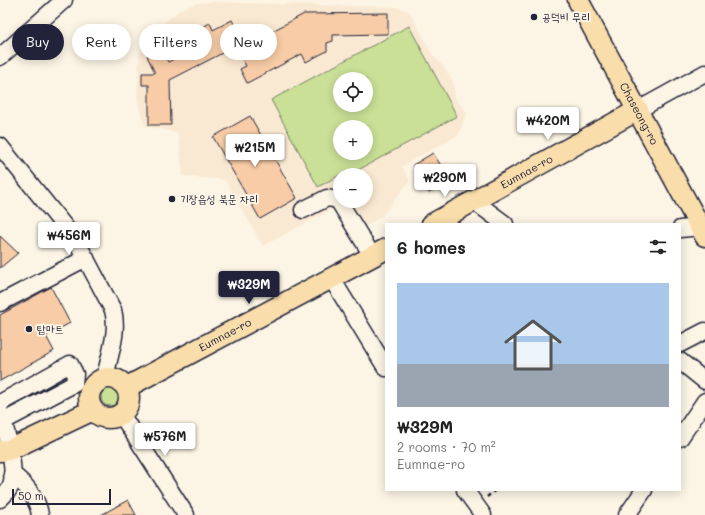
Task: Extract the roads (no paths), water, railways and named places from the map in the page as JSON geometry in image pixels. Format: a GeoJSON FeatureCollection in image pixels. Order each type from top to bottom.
{"type":"FeatureCollection","features":[{"type":"Feature","properties":{"kind":"main road","name":"Chaseong-ro"},"geometry":{"type":"LineString","coordinates":[[578,0],[704,233]]}},
{"type":"Feature","properties":{"kind":"main road","name":"Eumnae-ro"},"geometry":{"type":"LineString","coordinates":[[434,223],[638,110]]}},
{"type":"Feature","properties":{"kind":"main road","name":"Eumnae-ro"},"geometry":{"type":"LineString","coordinates":[[127,387],[379,253]]}},
{"type":"Feature","properties":{"kind":"main road"},"geometry":{"type":"LineString","coordinates":[[105,378],[113,378],[121,381],[127,387],[130,396],[129,404],[125,412],[116,417],[106,418],[98,415],[88,402],[89,394],[96,382],[105,378]]}},
{"type":"Feature","properties":{"kind":"main road"},"geometry":{"type":"LineString","coordinates":[[4,450],[93,410]]}},
{"type":"Feature","properties":{"kind":"street"},"geometry":{"type":"LineString","coordinates":[[0,57],[64,0]]}},
{"type":"Feature","properties":{"kind":"street","name":"Eumnae-ro"},"geometry":{"type":"LineString","coordinates":[[638,110],[705,73]]}},
{"type":"Feature","properties":{"kind":"street"},"geometry":{"type":"LineString","coordinates":[[0,146],[67,228],[86,258],[113,310],[115,318],[113,339],[105,378]]}},
{"type":"Feature","properties":{"kind":"street"},"geometry":{"type":"LineString","coordinates":[[303,210],[327,198],[338,200],[379,253]]}},
{"type":"Feature","properties":{"kind":"street"},"geometry":{"type":"LineString","coordinates":[[474,201],[503,223]]}},
{"type":"Feature","properties":{"kind":"street","name":"Chaseong-ro"},"geometry":{"type":"LineString","coordinates":[[681,229],[704,233]]}},
{"type":"Feature","properties":{"kind":"street"},"geometry":{"type":"LineString","coordinates":[[0,303],[86,258]]}},
{"type":"Feature","properties":{"kind":"street"},"geometry":{"type":"LineString","coordinates":[[332,279],[385,366]]}},
{"type":"Feature","properties":{"kind":"street"},"geometry":{"type":"LineString","coordinates":[[681,343],[705,331]]}},
{"type":"Feature","properties":{"kind":"street"},"geometry":{"type":"LineString","coordinates":[[681,362],[705,381]]}},
{"type":"Feature","properties":{"kind":"street"},"geometry":{"type":"LineString","coordinates":[[0,403],[70,364],[75,374],[74,384],[2,417],[4,450],[12,474],[12,482],[8,491],[0,499]]}},
{"type":"Feature","properties":{"kind":"street"},"geometry":{"type":"LineString","coordinates":[[681,437],[705,401]]}},
{"type":"Feature","properties":{"kind":"street"},"geometry":{"type":"LineString","coordinates":[[121,414],[186,515]]}},
{"type":"Feature","properties":{"kind":"street"},"geometry":{"type":"LineString","coordinates":[[12,474],[23,481],[39,508],[40,515]]}},
{"type":"Feature","properties":{"kind":"street"},"geometry":{"type":"LineString","coordinates":[[465,491],[483,515]]}},
{"type":"Feature","properties":{"kind":"street"},"geometry":{"type":"LineString","coordinates":[[627,515],[643,491]]}},
{"type":"Feature","properties":{"kind":"place","name":"공덕비 무리"},"geometry":{"type":"Point","coordinates":[534,17]}},
{"type":"Feature","properties":{"kind":"place","name":"기장읍성 북문 자리"},"geometry":{"type":"Point","coordinates":[172,199]}},
{"type":"Feature","properties":{"kind":"place","name":"탑마트"},"geometry":{"type":"Point","coordinates":[29,329]}}]}
